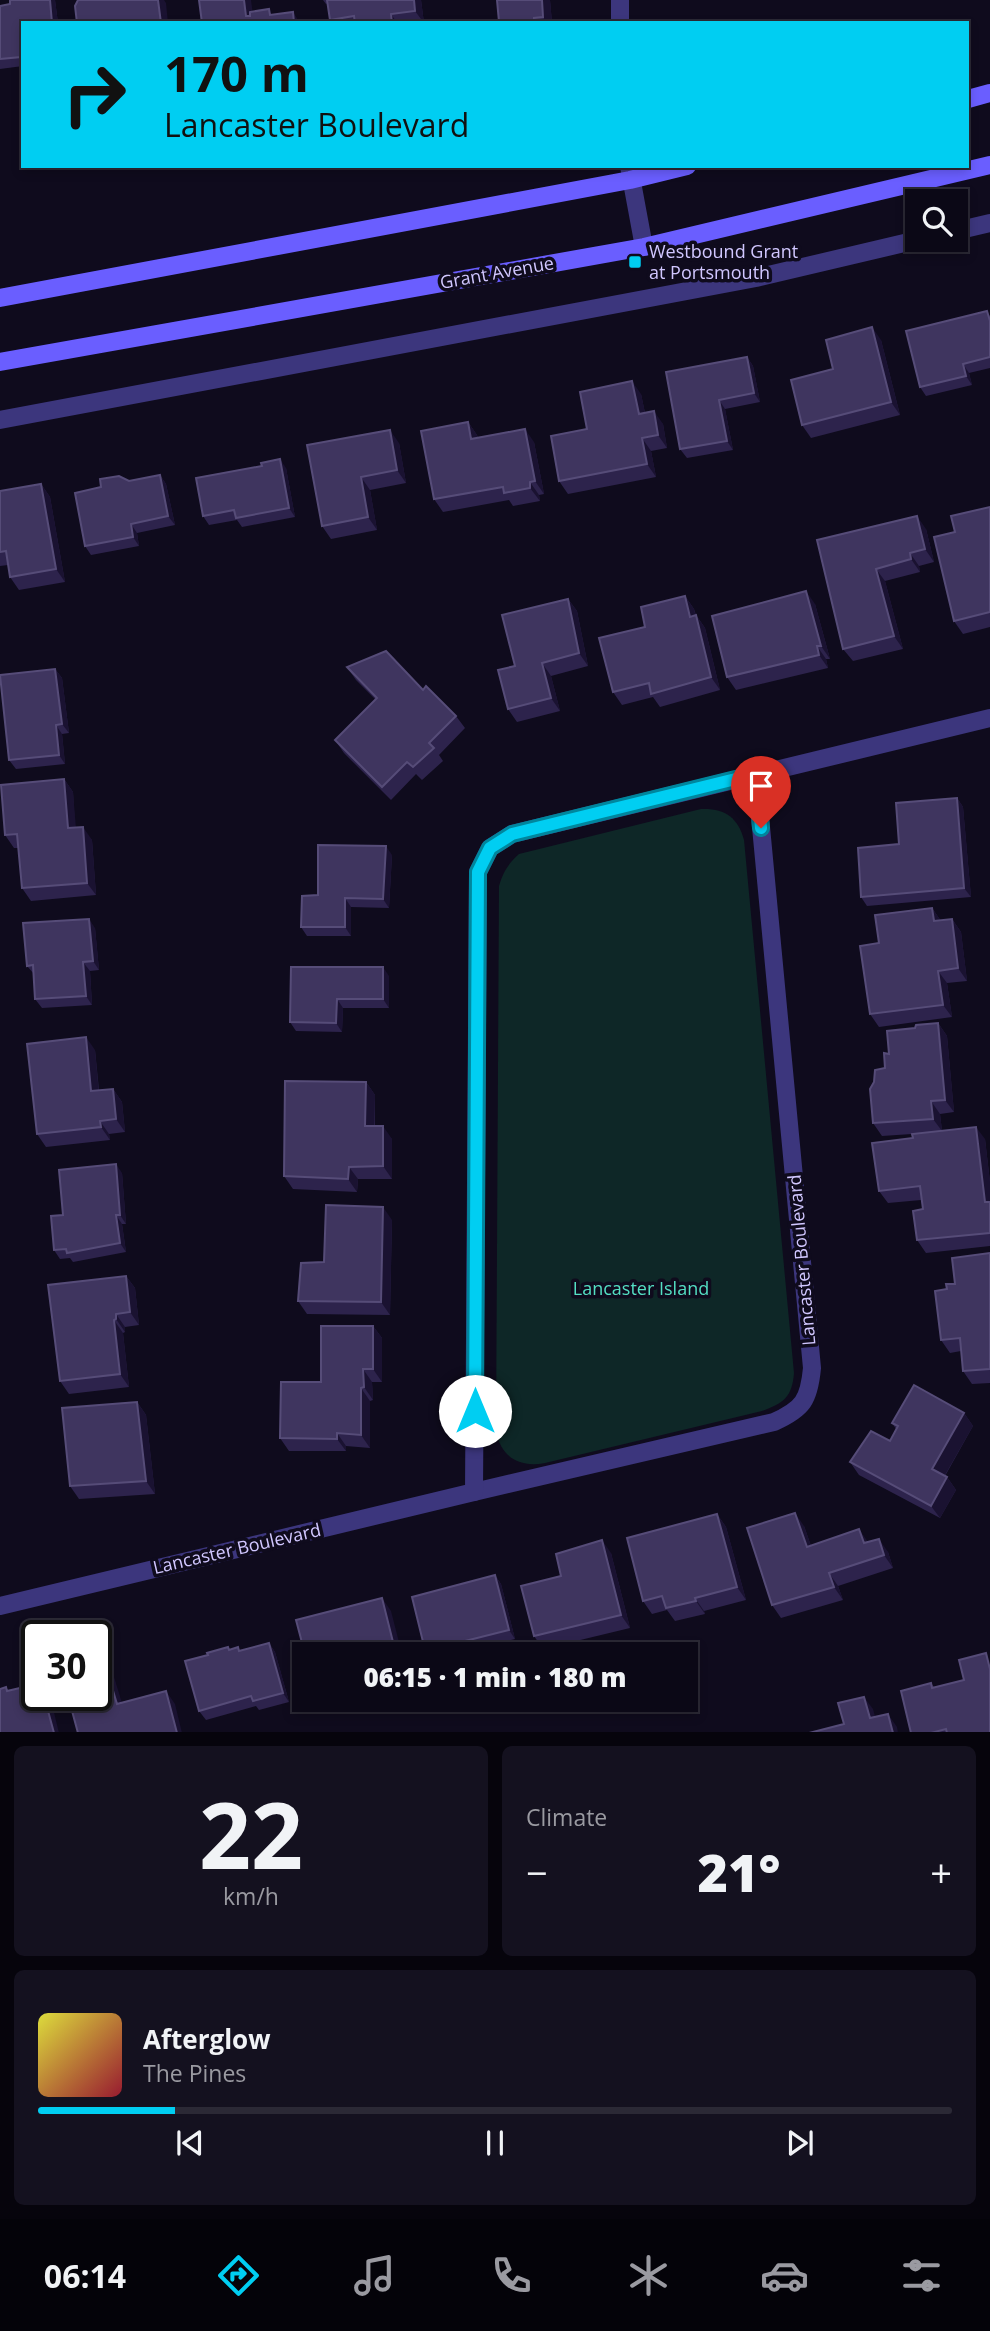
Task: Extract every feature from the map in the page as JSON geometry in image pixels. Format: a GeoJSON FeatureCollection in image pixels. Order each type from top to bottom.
{"type":"FeatureCollection","features":[{"type":"Feature","properties":{"kind":"main road"},"geometry":{"type":"LineString","coordinates":[[969,99],[990,93]]}},
{"type":"Feature","properties":{"kind":"main road","name":"Grant Avenue"},"geometry":{"type":"LineString","coordinates":[[0,362],[644,247],[990,165]]}},
{"type":"Feature","properties":{"kind":"main road"},"geometry":{"type":"LineString","coordinates":[[0,298],[629,173],[670,168]]}},
{"type":"Feature","properties":{"kind":"street"},"geometry":{"type":"LineString","coordinates":[[620,0],[621,21]]}},
{"type":"Feature","properties":{"kind":"street"},"geometry":{"type":"LineString","coordinates":[[629,173],[644,247]]}},
{"type":"Feature","properties":{"kind":"street"},"geometry":{"type":"LineString","coordinates":[[968,228],[990,223]]}},
{"type":"Feature","properties":{"kind":"street"},"geometry":{"type":"LineString","coordinates":[[0,420],[756,278],[905,243]]}},
{"type":"Feature","properties":{"kind":"street"},"geometry":{"type":"LineString","coordinates":[[474,1492],[478,872],[490,848],[512,834],[990,718]]}},
{"type":"Feature","properties":{"kind":"street","name":"Lancaster Boulevard"},"geometry":{"type":"LineString","coordinates":[[0,1606],[774,1422],[790,1415],[804,1404],[810,1387],[812,1368],[756,774]]}},
{"type":"Feature","properties":{"kind":"green space","name":"Lancaster Island"},"geometry":{"type":"Polygon","coordinates":[[[701,809],[717,810],[729,816],[738,825],[744,840],[794,1373],[791,1388],[781,1402],[762,1411],[545,1463],[519,1462],[502,1448],[496,1431],[499,886],[506,868],[519,854],[701,809]]]}},
{"type":"Feature","properties":{"kind":"building"},"geometry":{"type":"Polygon","coordinates":[[[10,0],[50,0],[52,21],[21,21],[21,57],[0,59],[0,6],[10,4],[10,0]]]}},
{"type":"Feature","properties":{"kind":"building"},"geometry":{"type":"Polygon","coordinates":[[[78,0],[158,0],[161,21],[77,21],[75,6],[78,0]]]}},
{"type":"Feature","properties":{"kind":"building"},"geometry":{"type":"Polygon","coordinates":[[[199,0],[244,0],[246,16],[250,16],[250,12],[269,9],[270,15],[293,12],[294,21],[202,21],[199,0]]]}},
{"type":"Feature","properties":{"kind":"building"},"geometry":{"type":"Polygon","coordinates":[[[327,0],[414,0],[415,11],[391,14],[392,21],[355,21],[354,16],[330,20],[327,0]]]}},
{"type":"Feature","properties":{"kind":"building"},"geometry":{"type":"Polygon","coordinates":[[[497,0],[542,0],[543,17],[534,18],[534,21],[499,21],[497,0]]]}},
{"type":"Feature","properties":{"kind":"building"},"geometry":{"type":"Polygon","coordinates":[[[987,311],[990,321],[990,357],[963,364],[966,376],[920,387],[906,331],[987,311]]]}},
{"type":"Feature","properties":{"kind":"building"},"geometry":{"type":"Polygon","coordinates":[[[872,327],[891,402],[802,425],[791,380],[833,369],[826,340],[872,327]]]}},
{"type":"Feature","properties":{"kind":"building"},"geometry":{"type":"Polygon","coordinates":[[[747,357],[754,393],[719,400],[727,441],[680,449],[666,372],[747,357]]]}},
{"type":"Feature","properties":{"kind":"building"},"geometry":{"type":"Polygon","coordinates":[[[632,381],[639,414],[654,411],[658,435],[642,438],[647,464],[559,481],[551,436],[587,429],[580,392],[632,381]]]}},
{"type":"Feature","properties":{"kind":"building"},"geometry":{"type":"Polygon","coordinates":[[[468,422],[471,439],[525,429],[535,481],[530,482],[530,488],[504,493],[503,487],[434,499],[421,431],[468,422]]]}},
{"type":"Feature","properties":{"kind":"building"},"geometry":{"type":"Polygon","coordinates":[[[390,430],[397,470],[361,477],[368,517],[322,526],[307,445],[390,430]]]}},
{"type":"Feature","properties":{"kind":"building"},"geometry":{"type":"Polygon","coordinates":[[[280,459],[289,508],[236,518],[234,510],[203,516],[196,478],[262,466],[261,463],[280,459]]]}},
{"type":"Feature","properties":{"kind":"building"},"geometry":{"type":"Polygon","coordinates":[[[160,475],[168,516],[131,524],[133,537],[85,546],[75,493],[101,487],[100,479],[119,476],[129,481],[160,475]]]}},
{"type":"Feature","properties":{"kind":"building"},"geometry":{"type":"Polygon","coordinates":[[[41,484],[56,569],[10,577],[6,551],[0,552],[0,491],[41,484]]]}},
{"type":"Feature","properties":{"kind":"building"},"geometry":{"type":"Polygon","coordinates":[[[990,507],[990,612],[954,621],[934,537],[955,532],[951,516],[990,507]]]}},
{"type":"Feature","properties":{"kind":"building"},"geometry":{"type":"Polygon","coordinates":[[[917,516],[925,549],[910,553],[911,559],[876,569],[894,636],[843,649],[817,540],[917,516]]]}},
{"type":"Feature","properties":{"kind":"building"},"geometry":{"type":"Polygon","coordinates":[[[806,591],[821,646],[817,646],[819,655],[727,677],[712,616],[806,591]]]}},
{"type":"Feature","properties":{"kind":"building"},"geometry":{"type":"Polygon","coordinates":[[[685,596],[690,617],[696,615],[711,677],[651,694],[649,683],[613,692],[599,638],[645,627],[641,607],[685,596]]]}},
{"type":"Feature","properties":{"kind":"building"},"geometry":{"type":"Polygon","coordinates":[[[568,599],[579,653],[542,663],[551,698],[508,709],[498,670],[515,666],[502,615],[568,599]]]}},
{"type":"Feature","properties":{"kind":"building"},"geometry":{"type":"Polygon","coordinates":[[[386,651],[423,690],[426,686],[456,716],[429,743],[434,748],[413,767],[407,762],[382,787],[335,740],[377,698],[347,667],[386,651]]]}},
{"type":"Feature","properties":{"kind":"building"},"geometry":{"type":"Polygon","coordinates":[[[55,669],[62,724],[56,725],[59,755],[9,760],[0,675],[55,669]]]}},
{"type":"Feature","properties":{"kind":"building"},"geometry":{"type":"Polygon","coordinates":[[[64,779],[68,828],[83,827],[87,883],[22,888],[17,834],[5,835],[1,785],[64,779]]]}},
{"type":"Feature","properties":{"kind":"building"},"geometry":{"type":"Polygon","coordinates":[[[957,798],[964,888],[861,897],[858,848],[899,844],[896,803],[957,798]]]}},
{"type":"Feature","properties":{"kind":"building"},"geometry":{"type":"Polygon","coordinates":[[[318,845],[386,846],[383,899],[345,898],[345,927],[301,927],[302,896],[318,895],[318,845]]]}},
{"type":"Feature","properties":{"kind":"building"},"geometry":{"type":"Polygon","coordinates":[[[932,908],[934,921],[952,919],[958,968],[938,971],[943,1005],[870,1014],[860,946],[879,943],[875,915],[932,908]]]}},
{"type":"Feature","properties":{"kind":"building"},"geometry":{"type":"Polygon","coordinates":[[[89,919],[93,961],[83,962],[86,996],[35,999],[33,965],[27,966],[23,923],[89,919]]]}},
{"type":"Feature","properties":{"kind":"building"},"geometry":{"type":"Polygon","coordinates":[[[291,967],[383,967],[383,999],[337,999],[336,1023],[290,1022],[291,967]]]}},
{"type":"Feature","properties":{"kind":"building"},"geometry":{"type":"Polygon","coordinates":[[[938,1023],[945,1100],[931,1101],[933,1119],[873,1123],[870,1089],[875,1070],[885,1068],[884,1053],[889,1054],[887,1031],[938,1023]]]}},
{"type":"Feature","properties":{"kind":"building"},"geometry":{"type":"Polygon","coordinates":[[[86,1037],[91,1091],[113,1089],[116,1119],[100,1121],[101,1127],[37,1134],[27,1044],[86,1037]]]}},
{"type":"Feature","properties":{"kind":"building"},"geometry":{"type":"Polygon","coordinates":[[[285,1081],[366,1082],[365,1126],[383,1126],[383,1166],[349,1167],[348,1179],[284,1176],[285,1081]]]}},
{"type":"Feature","properties":{"kind":"building"},"geometry":{"type":"Polygon","coordinates":[[[976,1127],[985,1202],[990,1202],[990,1233],[917,1240],[913,1211],[923,1209],[920,1186],[879,1191],[872,1143],[913,1138],[912,1134],[976,1127]]]}},
{"type":"Feature","properties":{"kind":"building"},"geometry":{"type":"Polygon","coordinates":[[[116,1164],[120,1215],[116,1215],[120,1243],[67,1253],[66,1249],[54,1250],[51,1216],[63,1215],[59,1170],[116,1164]]]}},
{"type":"Feature","properties":{"kind":"building"},"geometry":{"type":"Polygon","coordinates":[[[326,1205],[383,1207],[381,1302],[298,1301],[301,1263],[324,1262],[326,1205]]]}},
{"type":"Feature","properties":{"kind":"building"},"geometry":{"type":"Polygon","coordinates":[[[990,1253],[990,1369],[963,1371],[960,1338],[941,1340],[935,1291],[947,1289],[946,1284],[955,1284],[952,1258],[990,1253]]]}},
{"type":"Feature","properties":{"kind":"building"},"geometry":{"type":"Polygon","coordinates":[[[126,1276],[130,1312],[116,1314],[114,1320],[120,1374],[60,1381],[48,1285],[126,1276]]]}},
{"type":"Feature","properties":{"kind":"building"},"geometry":{"type":"Polygon","coordinates":[[[321,1326],[373,1326],[373,1369],[363,1369],[361,1435],[337,1433],[337,1439],[280,1438],[281,1382],[321,1382],[321,1326]]]}},
{"type":"Feature","properties":{"kind":"building"},"geometry":{"type":"Polygon","coordinates":[[[914,1385],[964,1413],[932,1469],[947,1477],[931,1506],[850,1462],[871,1431],[890,1441],[898,1426],[892,1423],[914,1385]]]}},
{"type":"Feature","properties":{"kind":"building"},"geometry":{"type":"Polygon","coordinates":[[[137,1402],[146,1481],[70,1486],[62,1408],[137,1402]]]}},
{"type":"Feature","properties":{"kind":"building"},"geometry":{"type":"Polygon","coordinates":[[[795,1513],[807,1547],[859,1529],[864,1543],[879,1539],[884,1555],[829,1573],[834,1587],[772,1605],[747,1528],[795,1513]]]}},
{"type":"Feature","properties":{"kind":"building"},"geometry":{"type":"Polygon","coordinates":[[[717,1514],[737,1587],[666,1608],[662,1596],[643,1601],[627,1538],[717,1514]]]}},
{"type":"Feature","properties":{"kind":"building"},"geometry":{"type":"Polygon","coordinates":[[[602,1540],[621,1615],[534,1636],[521,1586],[561,1576],[556,1554],[602,1540]]]}},
{"type":"Feature","properties":{"kind":"building"},"geometry":{"type":"Polygon","coordinates":[[[495,1575],[509,1630],[465,1642],[423,1642],[412,1597],[495,1575]]]}},
{"type":"Feature","properties":{"kind":"building"},"geometry":{"type":"Polygon","coordinates":[[[382,1598],[393,1642],[302,1642],[296,1620],[382,1598]]]}},
{"type":"Feature","properties":{"kind":"building"},"geometry":{"type":"Polygon","coordinates":[[[269,1643],[283,1693],[253,1701],[251,1696],[199,1711],[185,1661],[228,1647],[229,1650],[238,1647],[239,1651],[269,1643]]]}},
{"type":"Feature","properties":{"kind":"building"},"geometry":{"type":"Polygon","coordinates":[[[986,1653],[990,1669],[990,1732],[947,1732],[946,1729],[911,1732],[901,1691],[931,1683],[932,1688],[964,1680],[959,1660],[986,1653]]]}},
{"type":"Feature","properties":{"kind":"building"},"geometry":{"type":"Polygon","coordinates":[[[6,1687],[7,1691],[21,1688],[21,1711],[48,1711],[54,1732],[0,1732],[0,1689],[6,1687]]]}},
{"type":"Feature","properties":{"kind":"building"},"geometry":{"type":"Polygon","coordinates":[[[112,1687],[117,1704],[166,1691],[177,1732],[78,1732],[72,1711],[112,1711],[112,1687]]]}},
{"type":"Feature","properties":{"kind":"building"},"geometry":{"type":"Polygon","coordinates":[[[864,1697],[870,1718],[888,1714],[893,1732],[813,1732],[844,1724],[838,1703],[864,1697]]]}},
{"type":"Feature","properties":{"kind":"place","name":"Westbound Grant at Portsmouth"},"geometry":{"type":"Point","coordinates":[635,262]}},
{"type":"Feature","properties":{"kind":"route"},"geometry":{"type":"LineString","coordinates":[[475,1411],[478,872],[490,848],[512,834],[756,774],[761,828]]}}]}
